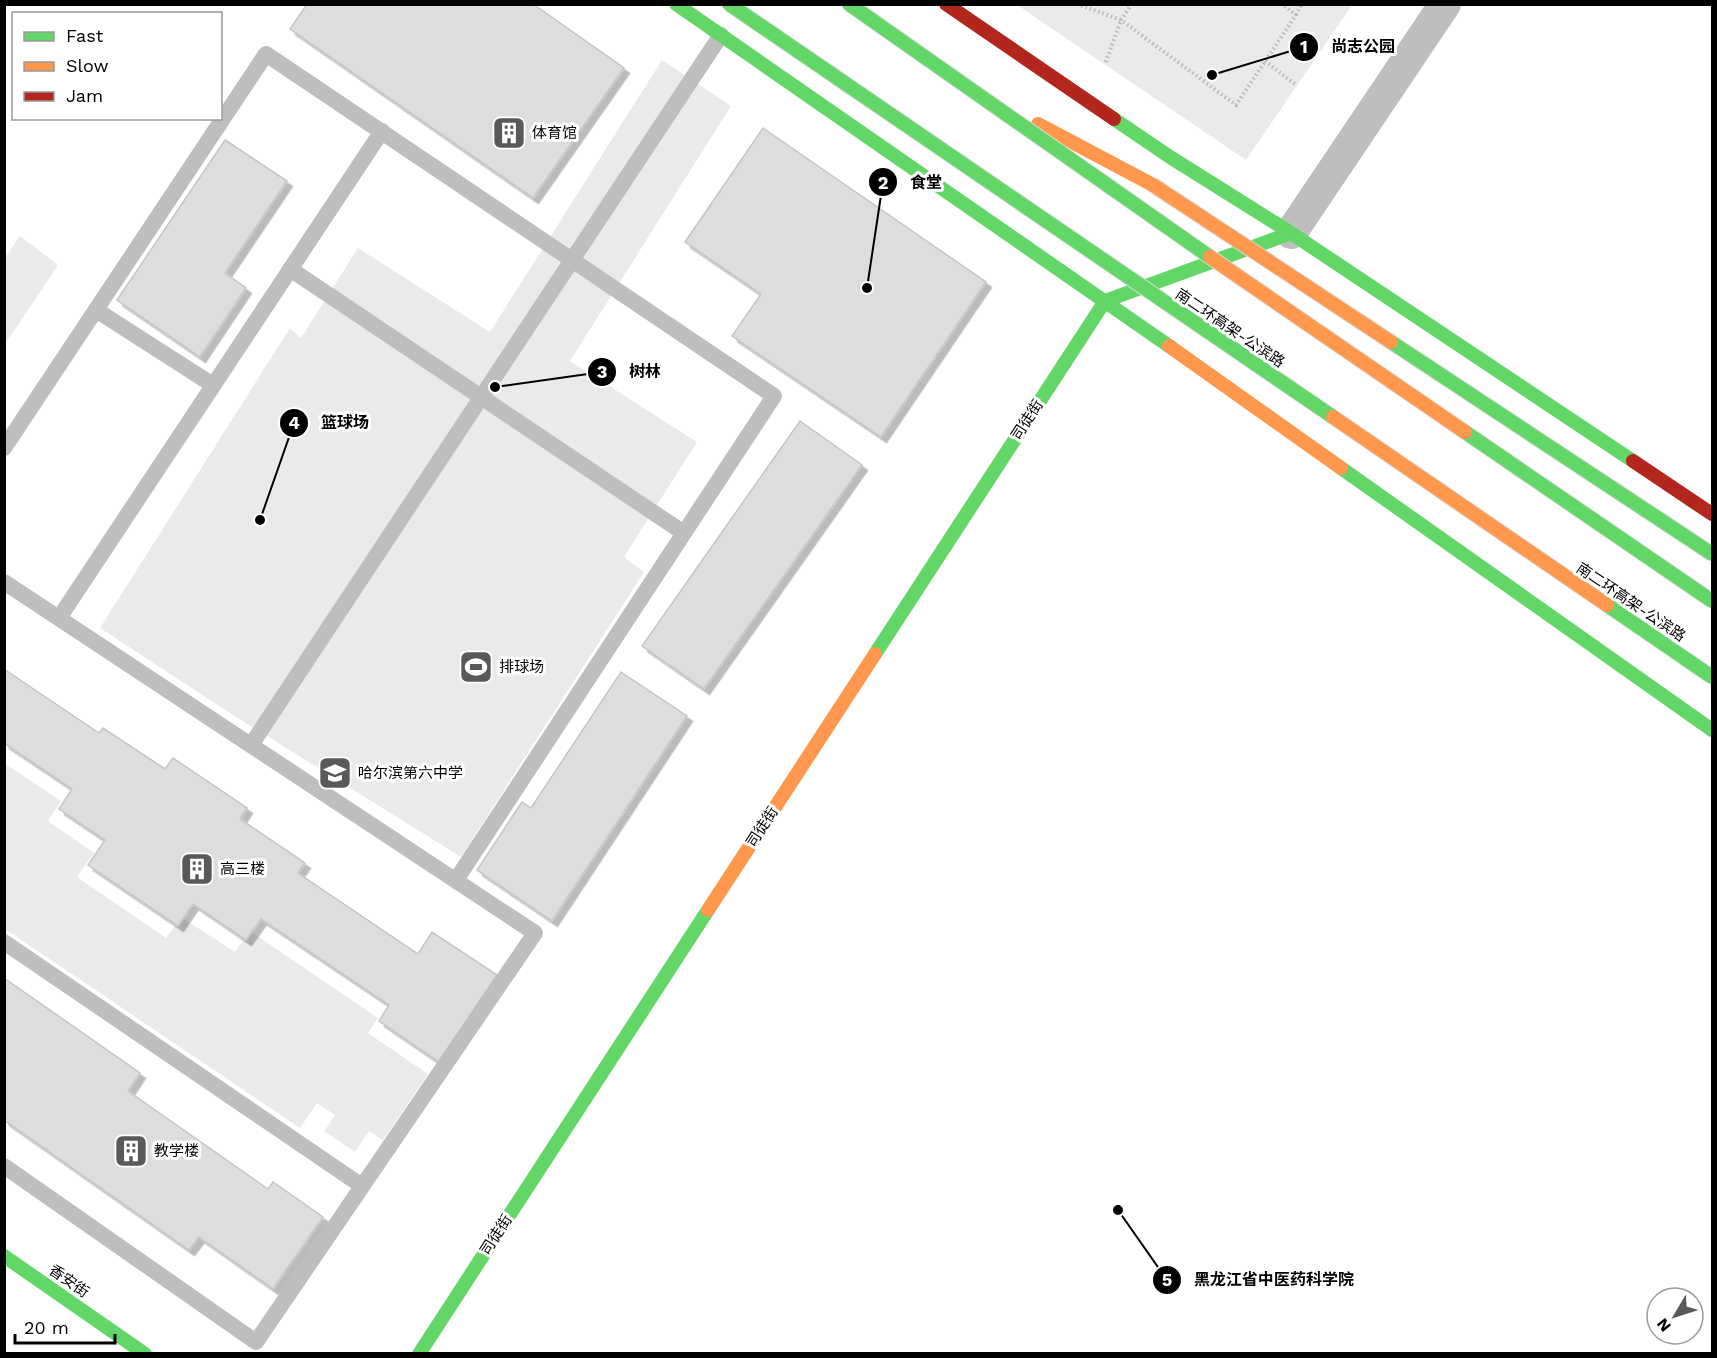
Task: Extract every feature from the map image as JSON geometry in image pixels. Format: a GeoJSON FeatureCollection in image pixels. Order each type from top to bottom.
{"type":"FeatureCollection","features":[{"type":"Feature","properties":{"kind":"main road"},"geometry":{"type":"LineString","coordinates":[[676,4],[1105,301],[1713,730]]}},
{"type":"Feature","properties":{"kind":"main road","name":"南二环高架-公滨路"},"geometry":{"type":"LineString","coordinates":[[729,4],[1713,677]]}},
{"type":"Feature","properties":{"kind":"main road"},"geometry":{"type":"LineString","coordinates":[[849,4],[1138,207],[1713,601]]}},
{"type":"Feature","properties":{"kind":"main road"},"geometry":{"type":"LineString","coordinates":[[946,4],[1170,157],[1291,233],[1713,514]]}},
{"type":"Feature","properties":{"kind":"main road"},"geometry":{"type":"LineString","coordinates":[[968,86],[1153,185],[1713,554]]}},
{"type":"Feature","properties":{"kind":"main road"},"geometry":{"type":"LineString","coordinates":[[1105,301],[1291,233]]}},
{"type":"Feature","properties":{"kind":"main road","name":"司徒街"},"geometry":{"type":"LineString","coordinates":[[419,1353],[1105,301]]}},
{"type":"Feature","properties":{"kind":"main road","name":"香安街"},"geometry":{"type":"LineString","coordinates":[[4,1256],[145,1353]]}},
{"type":"Feature","properties":{"kind":"street"},"geometry":{"type":"LineString","coordinates":[[1291,233],[1444,4]]}},
{"type":"Feature","properties":{"kind":"lane"},"geometry":{"type":"LineString","coordinates":[[251,745],[721,35]]}},
{"type":"Feature","properties":{"kind":"lane"},"geometry":{"type":"LineString","coordinates":[[4,448],[266,54],[774,396],[456,880]]}},
{"type":"Feature","properties":{"kind":"lane"},"geometry":{"type":"LineString","coordinates":[[59,618],[382,131]]}},
{"type":"Feature","properties":{"kind":"lane"},"geometry":{"type":"LineString","coordinates":[[290,269],[684,533]]}},
{"type":"Feature","properties":{"kind":"lane"},"geometry":{"type":"LineString","coordinates":[[96,310],[213,385]]}},
{"type":"Feature","properties":{"kind":"lane"},"geometry":{"type":"LineString","coordinates":[[4,582],[535,933],[256,1342],[4,1166]]}},
{"type":"Feature","properties":{"kind":"lane"},"geometry":{"type":"LineString","coordinates":[[4,942],[362,1186]]}},
{"type":"Feature","properties":{"kind":"path"},"geometry":{"type":"LineString","coordinates":[[1077,4],[1121,20],[1236,105],[1302,4]]}},
{"type":"Feature","properties":{"kind":"path"},"geometry":{"type":"LineString","coordinates":[[1105,64],[1121,20],[1132,4]]}},
{"type":"Feature","properties":{"kind":"path"},"geometry":{"type":"LineString","coordinates":[[1282,4],[1296,15]]}},
{"type":"Feature","properties":{"kind":"path"},"geometry":{"type":"LineString","coordinates":[[1265,61],[1296,85]]}},
{"type":"Feature","properties":{"kind":"shaded area"},"geometry":{"type":"Polygon","coordinates":[[[1017,5],[1352,5],[1246,160],[1017,5]]]}},
{"type":"Feature","properties":{"kind":"shaded area"},"geometry":{"type":"Polygon","coordinates":[[[662,60],[731,106],[570,361],[697,442],[624,557],[644,572],[461,857],[230,713],[100,628],[290,328],[301,338],[358,248],[490,332],[662,60]]]}},
{"type":"Feature","properties":{"kind":"shaded area"},"geometry":{"type":"Polygon","coordinates":[[[20,236],[58,265],[5,344],[5,258],[20,236]]]}},
{"type":"Feature","properties":{"kind":"shaded area"},"geometry":{"type":"Polygon","coordinates":[[[4,763],[61,801],[48,821],[94,853],[77,877],[166,938],[181,917],[235,952],[250,931],[378,1018],[368,1033],[428,1074],[383,1140],[369,1131],[355,1152],[324,1131],[335,1115],[317,1103],[300,1128],[5,929],[4,763]]]}},
{"type":"Feature","properties":{"kind":"building","name":"体育馆"},"geometry":{"type":"Polygon","coordinates":[[[307,4],[533,4],[624,68],[533,198],[290,29],[307,4]]]}},
{"type":"Feature","properties":{"kind":"building"},"geometry":{"type":"Polygon","coordinates":[[[763,128],[986,282],[881,437],[732,336],[761,294],[685,242],[763,128]]]}},
{"type":"Feature","properties":{"kind":"building"},"geometry":{"type":"Polygon","coordinates":[[[225,140],[287,181],[225,273],[246,288],[200,357],[117,300],[225,140]]]}},
{"type":"Feature","properties":{"kind":"building"},"geometry":{"type":"Polygon","coordinates":[[[800,421],[862,465],[704,689],[642,646],[800,421]]]}},
{"type":"Feature","properties":{"kind":"building","name":"高三楼"},"geometry":{"type":"Polygon","coordinates":[[[4,669],[99,733],[103,728],[165,769],[173,758],[247,808],[240,819],[305,863],[298,873],[418,954],[432,932],[497,975],[439,1062],[379,1021],[389,1005],[261,919],[246,940],[193,904],[178,926],[88,865],[105,840],[59,809],[72,789],[4,743],[4,669]]]}},
{"type":"Feature","properties":{"kind":"building"},"geometry":{"type":"Polygon","coordinates":[[[621,672],[687,716],[552,921],[477,870],[522,802],[531,808],[621,672]]]}},
{"type":"Feature","properties":{"kind":"building","name":"教学楼"},"geometry":{"type":"Polygon","coordinates":[[[4,978],[140,1073],[128,1091],[268,1189],[273,1182],[323,1217],[273,1289],[199,1237],[189,1250],[4,1120],[4,978]]]}},
{"type":"Feature","properties":{"kind":"traffic: fast"},"geometry":{"type":"LineString","coordinates":[[676,4],[1169,346]]}},
{"type":"Feature","properties":{"kind":"traffic: fast"},"geometry":{"type":"LineString","coordinates":[[729,4],[1333,417]]}},
{"type":"Feature","properties":{"kind":"traffic: fast"},"geometry":{"type":"LineString","coordinates":[[849,4],[1210,257]]}},
{"type":"Feature","properties":{"kind":"traffic: fast"},"geometry":{"type":"LineString","coordinates":[[1114,119],[1291,233],[1633,461]]}},
{"type":"Feature","properties":{"kind":"traffic: fast"},"geometry":{"type":"LineString","coordinates":[[875,654],[1105,301],[1291,233]]}},
{"type":"Feature","properties":{"kind":"traffic: fast"},"geometry":{"type":"LineString","coordinates":[[1391,342],[1712,554]]}},
{"type":"Feature","properties":{"kind":"traffic: fast"},"geometry":{"type":"LineString","coordinates":[[1465,432],[1712,601]]}},
{"type":"Feature","properties":{"kind":"traffic: fast"},"geometry":{"type":"LineString","coordinates":[[1341,468],[1712,730]]}},
{"type":"Feature","properties":{"kind":"traffic: fast"},"geometry":{"type":"LineString","coordinates":[[1607,605],[1712,677]]}},
{"type":"Feature","properties":{"kind":"traffic: fast"},"geometry":{"type":"LineString","coordinates":[[419,1354],[708,910]]}},
{"type":"Feature","properties":{"kind":"traffic: fast"},"geometry":{"type":"LineString","coordinates":[[4,1256],[145,1354]]}},
{"type":"Feature","properties":{"kind":"traffic: slow"},"geometry":{"type":"LineString","coordinates":[[1038,124],[1153,185]]}},
{"type":"Feature","properties":{"kind":"traffic: slow"},"geometry":{"type":"LineString","coordinates":[[1153,185],[1391,342]]}},
{"type":"Feature","properties":{"kind":"traffic: slow"},"geometry":{"type":"LineString","coordinates":[[1210,257],[1465,432]]}},
{"type":"Feature","properties":{"kind":"traffic: slow"},"geometry":{"type":"LineString","coordinates":[[1169,346],[1341,468]]}},
{"type":"Feature","properties":{"kind":"traffic: slow"},"geometry":{"type":"LineString","coordinates":[[1333,417],[1607,605]]}},
{"type":"Feature","properties":{"kind":"traffic: slow"},"geometry":{"type":"LineString","coordinates":[[708,910],[875,654]]}},
{"type":"Feature","properties":{"kind":"traffic: jam"},"geometry":{"type":"LineString","coordinates":[[946,4],[1114,119]]}},
{"type":"Feature","properties":{"kind":"traffic: jam"},"geometry":{"type":"LineString","coordinates":[[1633,461],[1712,514]]}},
{"type":"Feature","properties":{"kind":"place","name":"尚志公园"},"geometry":{"type":"Point","coordinates":[1212,75]}},
{"type":"Feature","properties":{"kind":"place","name":"体育馆"},"geometry":{"type":"Point","coordinates":[509,133]}},
{"type":"Feature","properties":{"kind":"place","name":"食堂"},"geometry":{"type":"Point","coordinates":[867,288]}},
{"type":"Feature","properties":{"kind":"place","name":"树林"},"geometry":{"type":"Point","coordinates":[495,387]}},
{"type":"Feature","properties":{"kind":"place","name":"篮球场"},"geometry":{"type":"Point","coordinates":[260,520]}},
{"type":"Feature","properties":{"kind":"place","name":"排球场"},"geometry":{"type":"Point","coordinates":[476,667]}},
{"type":"Feature","properties":{"kind":"place","name":"哈尔滨第六中学"},"geometry":{"type":"Point","coordinates":[335,773]}},
{"type":"Feature","properties":{"kind":"place","name":"高三楼"},"geometry":{"type":"Point","coordinates":[197,869]}},
{"type":"Feature","properties":{"kind":"place","name":"教学楼"},"geometry":{"type":"Point","coordinates":[131,1151]}},
{"type":"Feature","properties":{"kind":"place","name":"黑龙江省中医药科学院"},"geometry":{"type":"Point","coordinates":[1118,1210]}}]}
